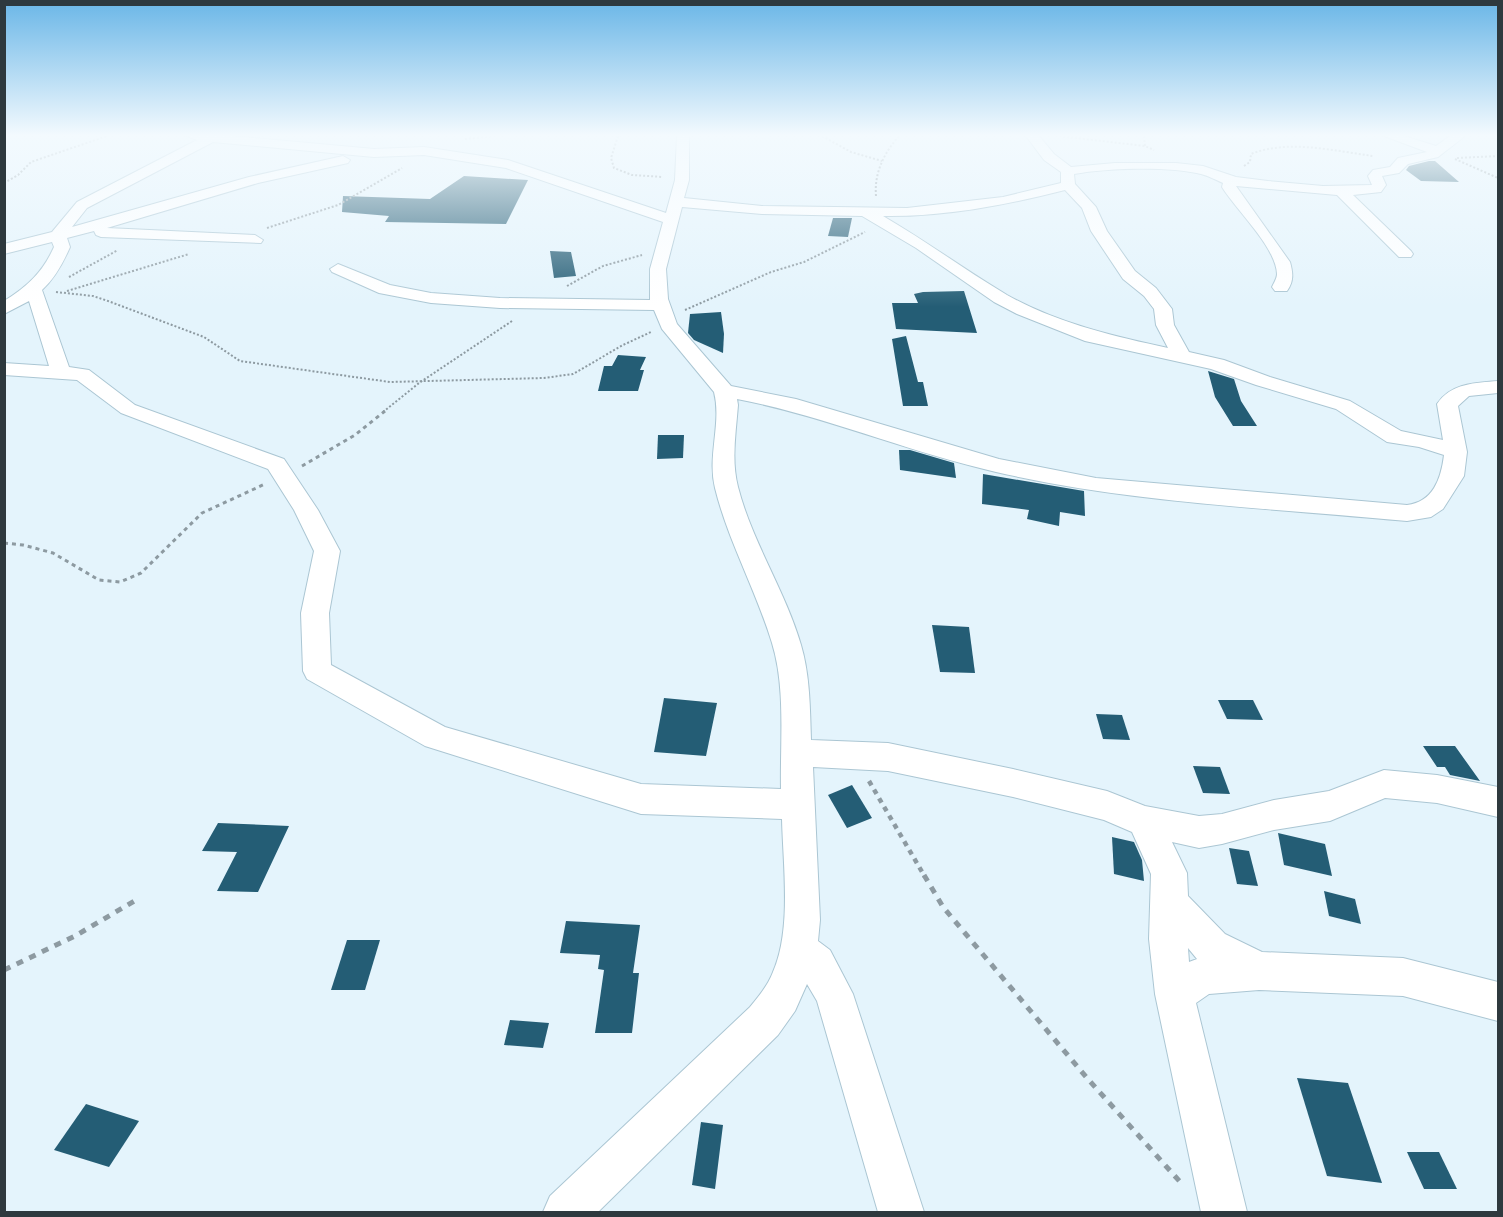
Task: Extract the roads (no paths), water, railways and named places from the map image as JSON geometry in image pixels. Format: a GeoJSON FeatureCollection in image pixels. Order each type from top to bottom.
{"type":"FeatureCollection","features":[{"type":"Feature","properties":{"kind":"street"},"geometry":{"type":"LineString","coordinates":[[58,235],[82,205],[105,193]]}},
{"type":"Feature","properties":{"kind":"street"},"geometry":{"type":"LineString","coordinates":[[4,249],[173,206],[214,193]]}},
{"type":"Feature","properties":{"kind":"street"},"geometry":{"type":"LineString","coordinates":[[608,193],[673,211],[762,210],[865,216],[1004,201],[1027,193]]}},
{"type":"Feature","properties":{"kind":"street"},"geometry":{"type":"LineString","coordinates":[[566,1212],[764,1021],[783,995],[800,951],[802,920],[794,689],[787,645],[771,599],[740,528],[726,486],[723,453],[728,405],[724,391],[665,316],[658,269],[675,193]]}},
{"type":"Feature","properties":{"kind":"street"},"geometry":{"type":"LineString","coordinates":[[1079,193],[1089,207],[1099,231],[1129,275],[1156,298],[1162,309],[1165,325],[1181,355]]}},
{"type":"Feature","properties":{"kind":"street"},"geometry":{"type":"LineString","coordinates":[[1232,193],[1266,237],[1282,264],[1285,276],[1281,286]]}},
{"type":"Feature","properties":{"kind":"street"},"geometry":{"type":"LineString","coordinates":[[1343,193],[1405,254]]}},
{"type":"Feature","properties":{"kind":"street"},"geometry":{"type":"LineString","coordinates":[[762,210],[817,225]]}},
{"type":"Feature","properties":{"kind":"street"},"geometry":{"type":"LineString","coordinates":[[865,216],[922,245],[992,293],[1023,310],[1092,337],[1217,364],[1263,381],[1343,405],[1395,437],[1422,441],[1456,452]]}},
{"type":"Feature","properties":{"kind":"street"},"geometry":{"type":"LineString","coordinates":[[93,227],[95,231],[102,232],[255,240]]}},
{"type":"Feature","properties":{"kind":"street"},"geometry":{"type":"LineString","coordinates":[[4,309],[38,290],[48,277],[62,247],[58,235]]}},
{"type":"Feature","properties":{"kind":"street"},"geometry":{"type":"LineString","coordinates":[[338,269],[385,289],[431,298],[538,303],[665,316]]}},
{"type":"Feature","properties":{"kind":"street"},"geometry":{"type":"LineString","coordinates":[[38,290],[61,372]]}},
{"type":"Feature","properties":{"kind":"street"},"geometry":{"type":"LineString","coordinates":[[4,369],[82,374],[128,409],[276,464],[306,510],[327,550],[315,613],[317,671],[436,737],[641,799],[798,805]]}},
{"type":"Feature","properties":{"kind":"street"},"geometry":{"type":"LineString","coordinates":[[724,391],[789,403],[996,465],[1096,485],[1387,512],[1423,511],[1436,504],[1453,476],[1456,452],[1447,404],[1463,391],[1498,387]]}},
{"type":"Feature","properties":{"kind":"street"},"geometry":{"type":"LineString","coordinates":[[796,753],[888,758],[1013,783],[1107,806],[1144,821],[1198,832],[1222,829],[1274,815],[1330,806],[1384,784],[1437,789],[1498,802]]}},
{"type":"Feature","properties":{"kind":"street"},"geometry":{"type":"LineString","coordinates":[[1144,821],[1169,873],[1168,939],[1174,994],[1224,1212]]}},
{"type":"Feature","properties":{"kind":"street"},"geometry":{"type":"LineString","coordinates":[[1170,903],[1212,946],[1259,971]]}},
{"type":"Feature","properties":{"kind":"street"},"geometry":{"type":"LineString","coordinates":[[800,951],[817,963],[834,994],[901,1212]]}},
{"type":"Feature","properties":{"kind":"street"},"geometry":{"type":"LineString","coordinates":[[1174,994],[1204,975],[1259,971],[1403,977],[1498,1002]]}}]}
